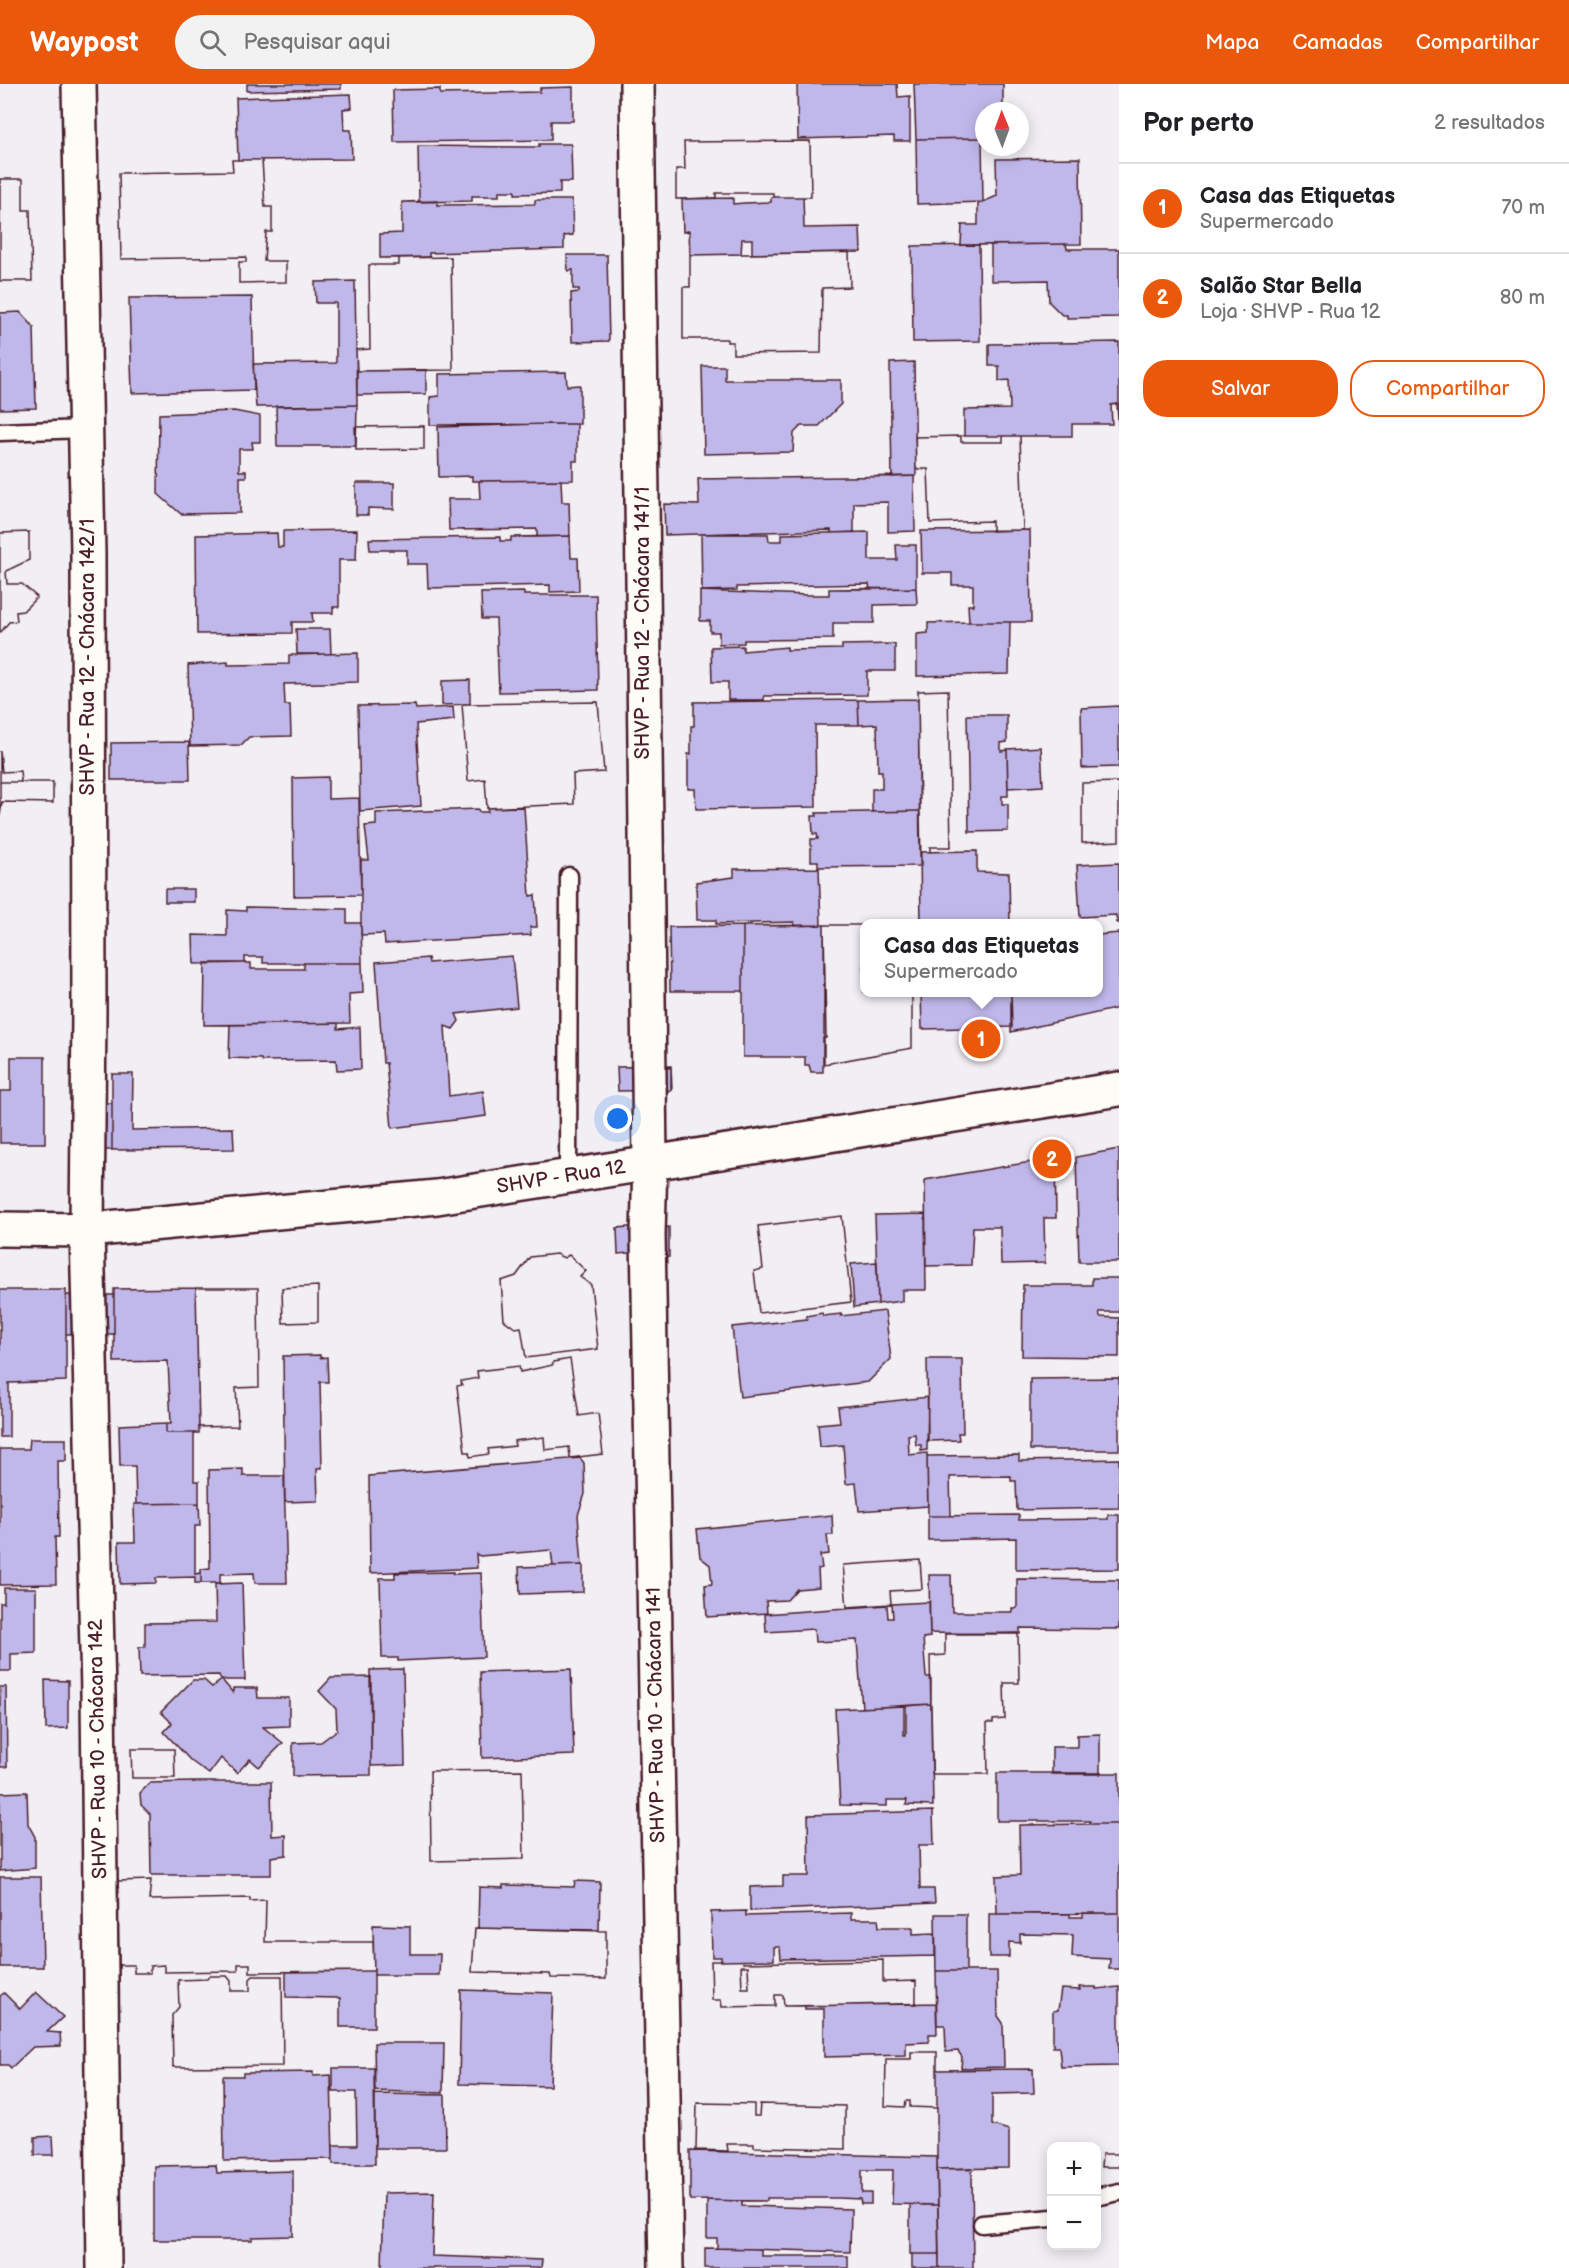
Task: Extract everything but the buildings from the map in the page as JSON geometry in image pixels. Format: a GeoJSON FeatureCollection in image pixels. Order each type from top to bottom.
{"type":"FeatureCollection","features":[{"type":"Feature","properties":{"kind":"street","name":"SHVP - Rua 12 - Chácara 142/1"},"geometry":{"type":"LineString","coordinates":[[79,84],[85,429],[90,1011],[87,1230]]}},
{"type":"Feature","properties":{"kind":"street","name":"SHVP - Rua 12 - Chácara 141/1"},"geometry":{"type":"LineString","coordinates":[[637,84],[650,1162]]}},
{"type":"Feature","properties":{"kind":"street","name":"SHVP - Rua 12"},"geometry":{"type":"LineString","coordinates":[[0,1229],[87,1230],[437,1197],[1119,1089]]}},
{"type":"Feature","properties":{"kind":"street","name":"SHVP - Rua 10 - Chácara 141"},"geometry":{"type":"LineString","coordinates":[[650,1162],[648,1258],[666,2268]]}},
{"type":"Feature","properties":{"kind":"street","name":"SHVP - Rua 10 - Chácara 142"},"geometry":{"type":"LineString","coordinates":[[87,1230],[98,1692],[104,2268]]}},
{"type":"Feature","properties":{"kind":"lane"},"geometry":{"type":"LineString","coordinates":[[0,432],[85,429]]}},
{"type":"Feature","properties":{"kind":"lane"},"geometry":{"type":"LineString","coordinates":[[568,1175],[569,876]]}},
{"type":"Feature","properties":{"kind":"lane"},"geometry":{"type":"LineString","coordinates":[[1101,2196],[1119,2192]]}},
{"type":"Feature","properties":{"kind":"lane"},"geometry":{"type":"LineString","coordinates":[[982,2224],[1047,2218]]}},
{"type":"Feature","properties":{"kind":"place","name":"Casa das Etiquetas"},"geometry":{"type":"Point","coordinates":[981,1039]}},
{"type":"Feature","properties":{"kind":"place","name":"Salão Star Bella"},"geometry":{"type":"Point","coordinates":[1052,1159]}}]}
